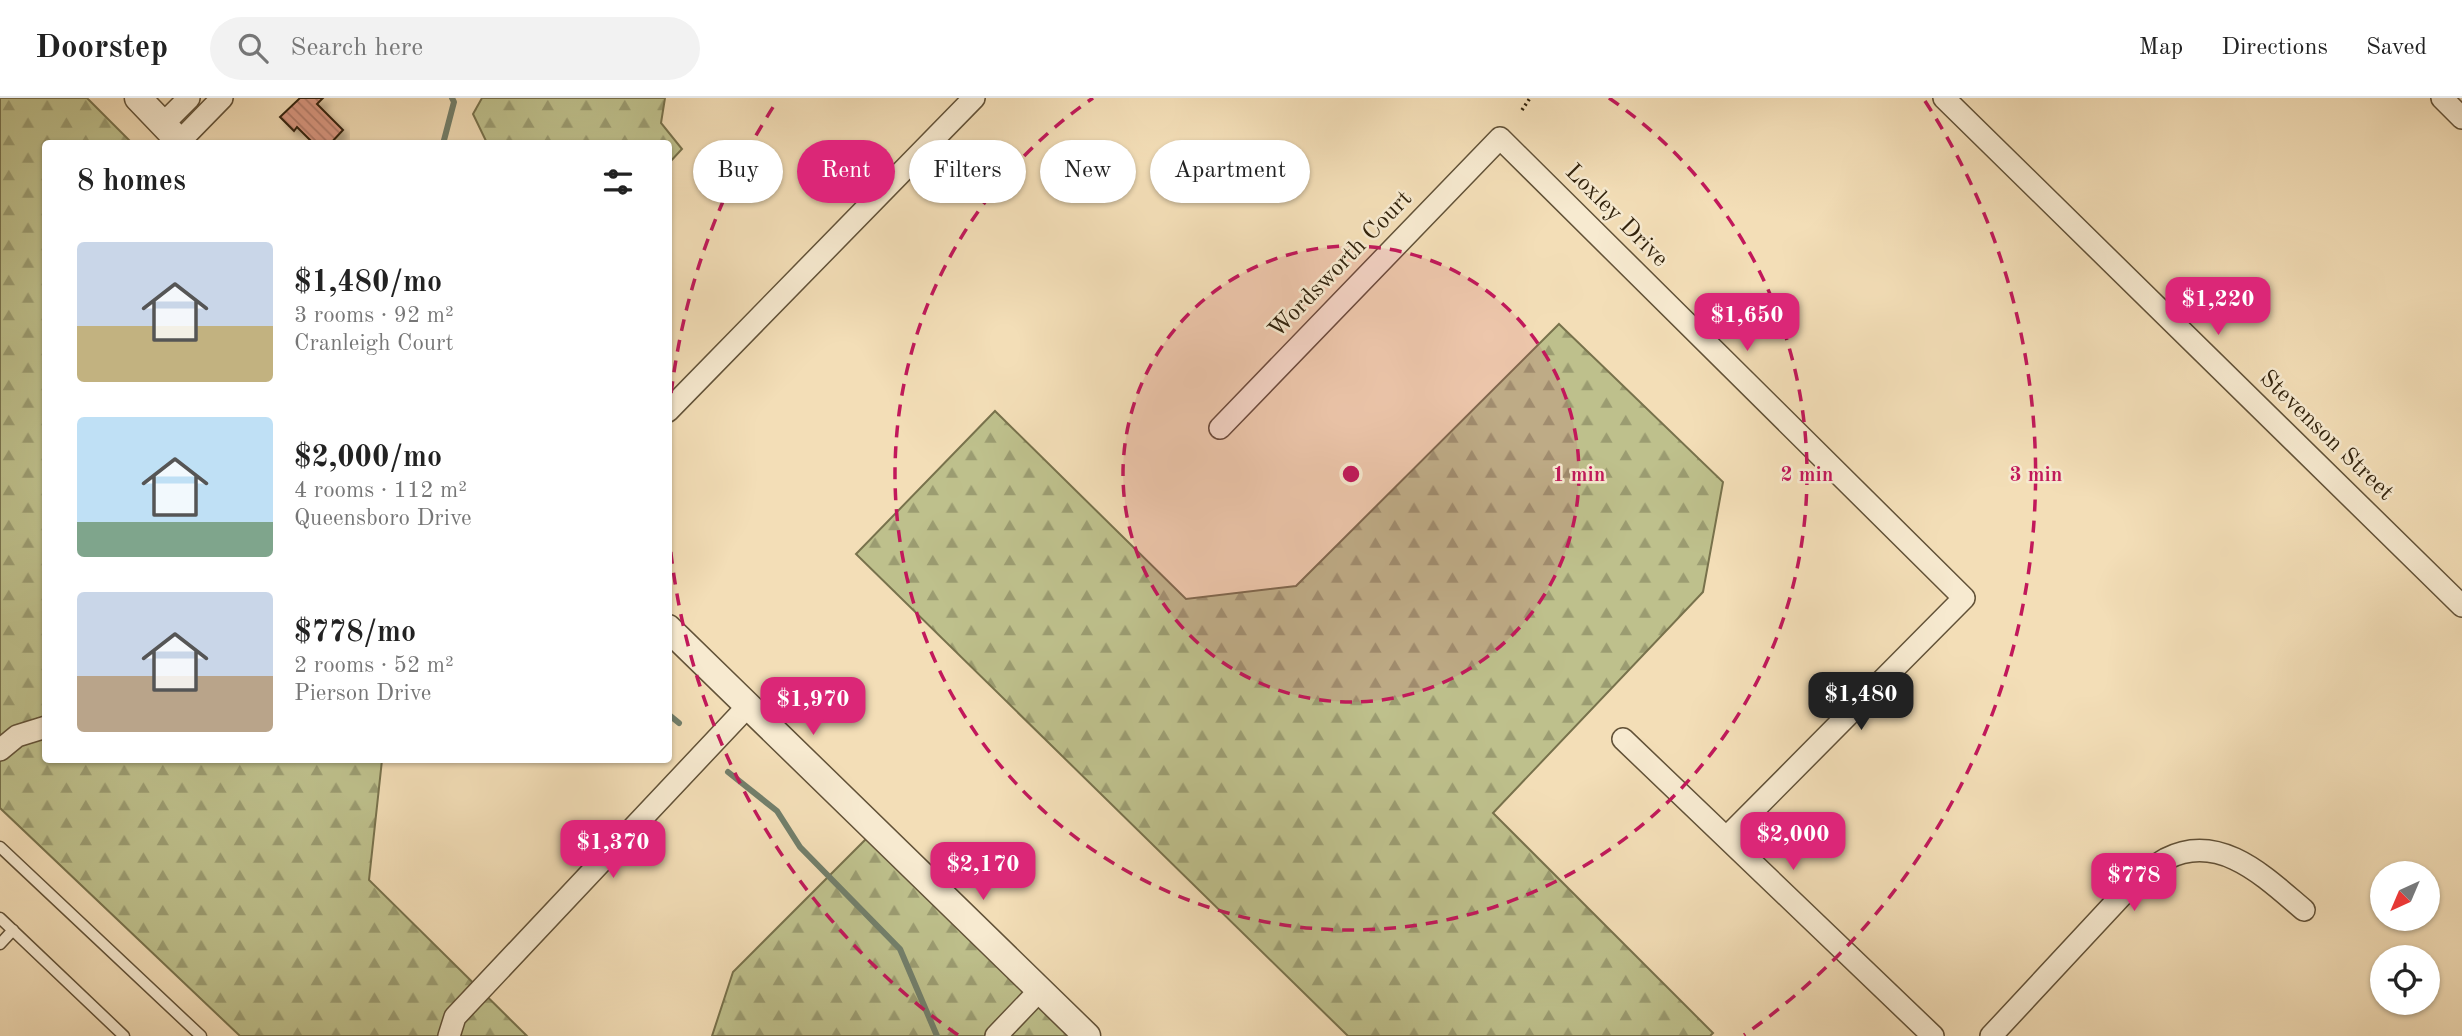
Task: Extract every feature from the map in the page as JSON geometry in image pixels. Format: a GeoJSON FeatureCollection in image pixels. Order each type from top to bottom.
{"type":"FeatureCollection","features":[{"type":"Feature","properties":{"kind":"street"},"geometry":{"type":"LineString","coordinates":[[138,98],[175,136]]}},
{"type":"Feature","properties":{"kind":"street"},"geometry":{"type":"LineString","coordinates":[[175,136],[189,98]]}},
{"type":"Feature","properties":{"kind":"street"},"geometry":{"type":"LineString","coordinates":[[175,136],[222,98]]}},
{"type":"Feature","properties":{"kind":"street"},"geometry":{"type":"LineString","coordinates":[[672,407],[974,98]]}},
{"type":"Feature","properties":{"kind":"street","name":"Stevenson Street"},"geometry":{"type":"LineString","coordinates":[[1944,98],[2458,595]]}},
{"type":"Feature","properties":{"kind":"street"},"geometry":{"type":"LineString","coordinates":[[2442,98],[2462,118]]}},
{"type":"Feature","properties":{"kind":"street","name":"Wordsworth Court"},"geometry":{"type":"LineString","coordinates":[[1220,428],[1500,138]]}},
{"type":"Feature","properties":{"kind":"street","name":"Loxley Drive"},"geometry":{"type":"LineString","coordinates":[[1500,138],[1964,598],[1727,837]]}},
{"type":"Feature","properties":{"kind":"street"},"geometry":{"type":"LineString","coordinates":[[672,632],[1087,1036]]}},
{"type":"Feature","properties":{"kind":"street"},"geometry":{"type":"LineString","coordinates":[[449,1036],[454,1017],[747,707]]}},
{"type":"Feature","properties":{"kind":"street"},"geometry":{"type":"LineString","coordinates":[[0,750],[18,736],[42,728]]}},
{"type":"Feature","properties":{"kind":"street"},"geometry":{"type":"LineString","coordinates":[[1623,739],[1933,1036]]}},
{"type":"Feature","properties":{"kind":"street"},"geometry":{"type":"LineString","coordinates":[[1991,1036],[2139,877],[2167,859],[2183,853],[2209,850],[2233,857],[2259,871],[2304,910]]}},
{"type":"Feature","properties":{"kind":"street"},"geometry":{"type":"LineString","coordinates":[[996,1036],[1040,990]]}},
{"type":"Feature","properties":{"kind":"lane"},"geometry":{"type":"LineString","coordinates":[[0,848],[201,1036]]}},
{"type":"Feature","properties":{"kind":"lane"},"geometry":{"type":"LineString","coordinates":[[0,918],[124,1036]]}},
{"type":"Feature","properties":{"kind":"lane"},"geometry":{"type":"LineString","coordinates":[[0,944],[13,930]]}},
{"type":"Feature","properties":{"kind":"path"},"geometry":{"type":"LineString","coordinates":[[1522,110],[1530,98]]}},
{"type":"Feature","properties":{"kind":"green space"},"geometry":{"type":"Polygon","coordinates":[[[0,98],[87,98],[129,140],[42,140],[42,763],[382,763],[369,880],[527,1036],[240,1036],[0,808],[0,98]]]}},
{"type":"Feature","properties":{"kind":"green space"},"geometry":{"type":"Polygon","coordinates":[[[482,98],[665,98],[661,123],[682,149],[672,160],[672,140],[486,140],[473,114],[482,98]]]}},
{"type":"Feature","properties":{"kind":"green space"},"geometry":{"type":"Polygon","coordinates":[[[1559,324],[1723,482],[1703,592],[1493,813],[1713,1033],[1710,1036],[1348,1036],[856,554],[995,411],[1186,599],[1296,586],[1559,324]]]}},
{"type":"Feature","properties":{"kind":"green space"},"geometry":{"type":"Polygon","coordinates":[[[875,830],[1087,1036],[712,1036],[733,972],[875,830]]]}},
{"type":"Feature","properties":{"kind":"building"},"geometry":{"type":"Polygon","coordinates":[[[300,98],[323,98],[317,104],[343,130],[334,140],[310,140],[297,127],[294,131],[280,117],[300,98]]]}},
{"type":"Feature","properties":{"kind":"waterway"},"geometry":{"type":"LineString","coordinates":[[444,140],[454,102],[452,98]]}},
{"type":"Feature","properties":{"kind":"waterway"},"geometry":{"type":"LineString","coordinates":[[672,717],[679,723]]}},
{"type":"Feature","properties":{"kind":"waterway"},"geometry":{"type":"LineString","coordinates":[[728,772],[777,811],[800,847],[900,949],[937,1036]]}}]}
